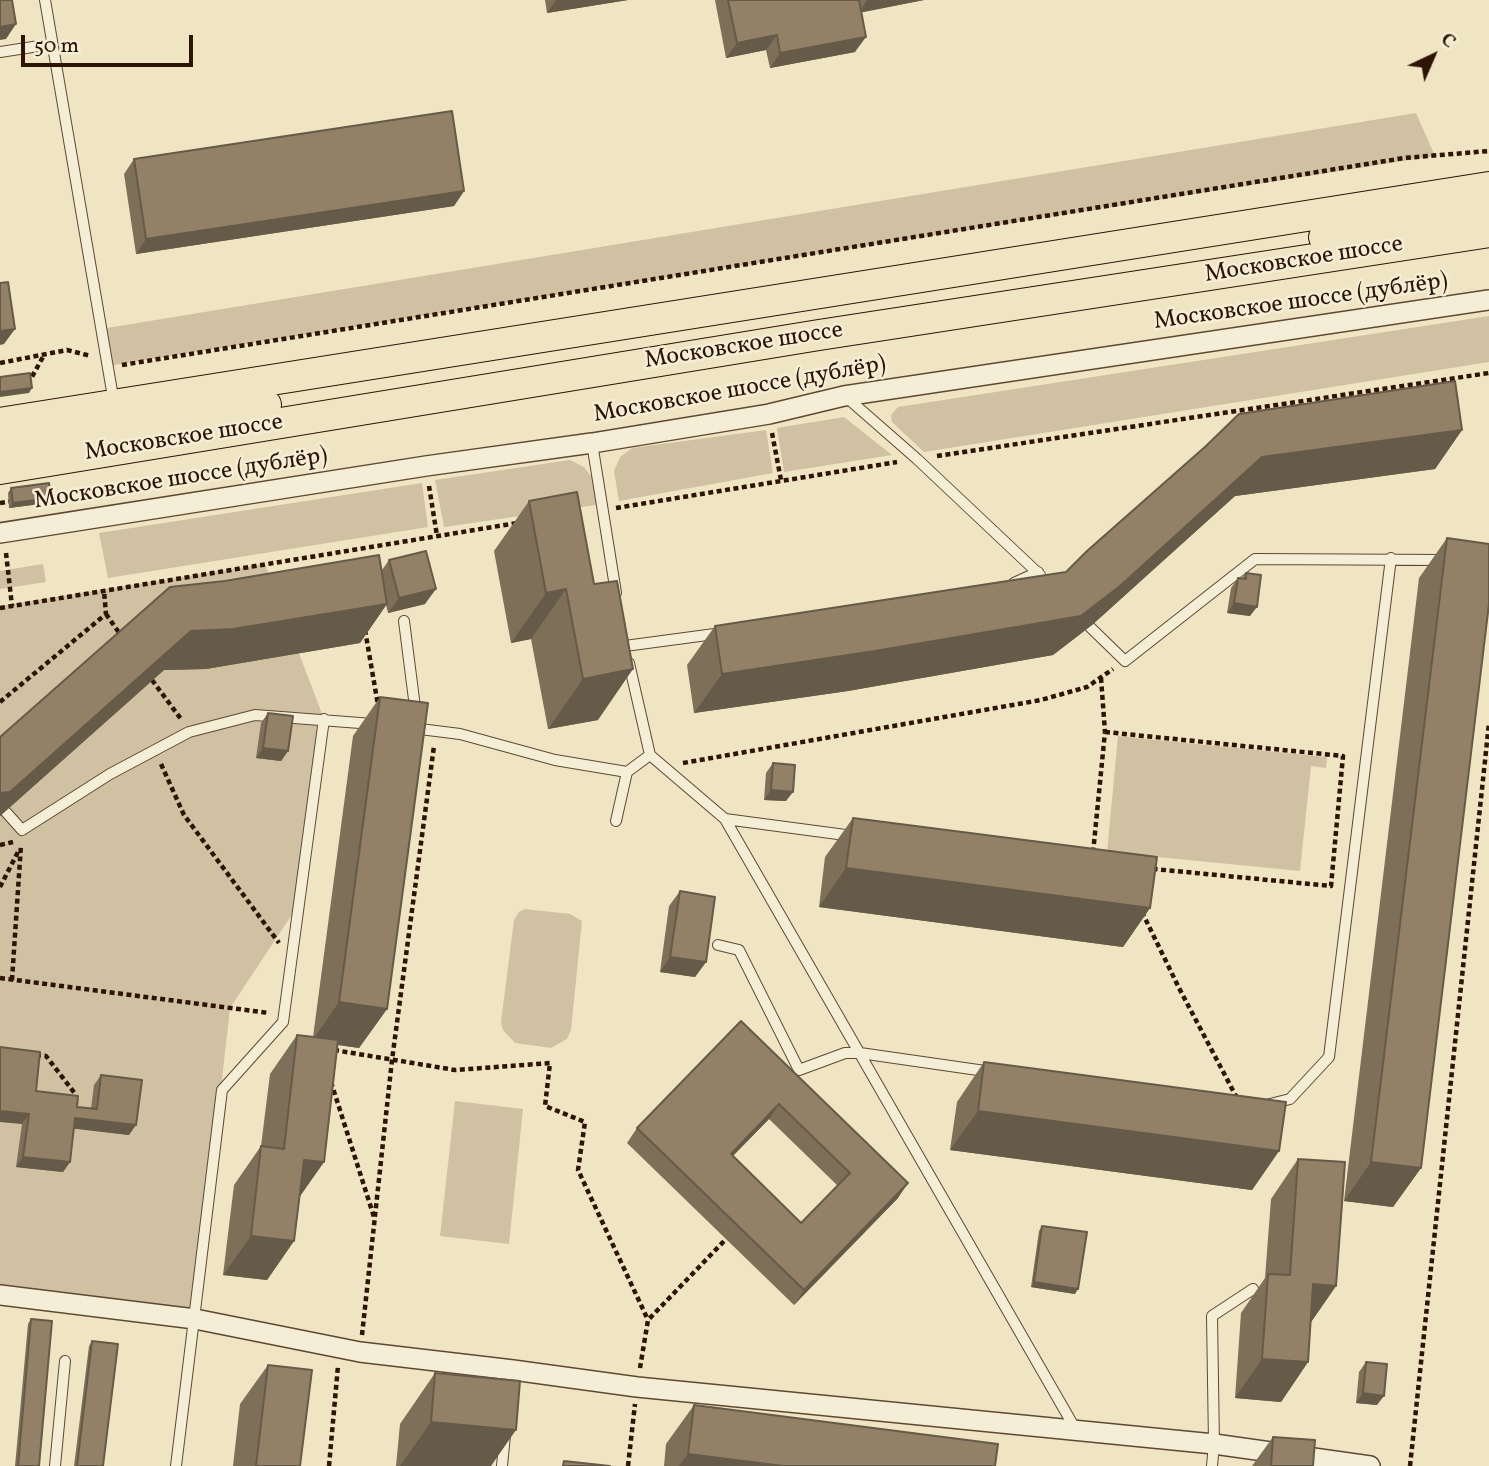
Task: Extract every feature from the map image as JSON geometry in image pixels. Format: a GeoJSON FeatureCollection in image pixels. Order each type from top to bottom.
{"type":"FeatureCollection","features":[{"type":"Feature","properties":{"kind":"main road","name":"Московское шоссе"},"geometry":{"type":"LineString","coordinates":[[0,447],[116,417],[1489,187]]}},
{"type":"Feature","properties":{"kind":"main road","name":"Московское шоссе"},"geometry":{"type":"LineString","coordinates":[[0,423],[116,417],[1489,211]]}},
{"type":"Feature","properties":{"kind":"main road","name":"Московское шоссе"},"geometry":{"type":"LineString","coordinates":[[0,469],[820,335],[1489,233]]}},
{"type":"Feature","properties":{"kind":"street","name":"Московское шоссе (дублёр)"},"geometry":{"type":"LineString","coordinates":[[1,533],[426,466],[592,443],[769,414],[844,396],[1489,300]]}},
{"type":"Feature","properties":{"kind":"street"},"geometry":{"type":"LineString","coordinates":[[0,1295],[195,1319],[360,1352],[513,1376],[1214,1444],[1370,1466]]}},
{"type":"Feature","properties":{"kind":"lane"},"geometry":{"type":"LineString","coordinates":[[44,0],[116,417]]}},
{"type":"Feature","properties":{"kind":"lane"},"geometry":{"type":"LineString","coordinates":[[0,52],[52,44]]}},
{"type":"Feature","properties":{"kind":"lane"},"geometry":{"type":"LineString","coordinates":[[844,396],[917,459],[1047,582]]}},
{"type":"Feature","properties":{"kind":"lane"},"geometry":{"type":"LineString","coordinates":[[592,443],[618,605]]}},
{"type":"Feature","properties":{"kind":"lane"},"geometry":{"type":"LineString","coordinates":[[1241,1107],[1249,1109],[1290,1099],[1329,1057],[1391,558]]}},
{"type":"Feature","properties":{"kind":"lane"},"geometry":{"type":"LineString","coordinates":[[1090,627],[1125,661],[1255,559],[1391,558],[1455,561]]}},
{"type":"Feature","properties":{"kind":"lane"},"geometry":{"type":"LineString","coordinates":[[1004,589],[1038,572]]}},
{"type":"Feature","properties":{"kind":"lane"},"geometry":{"type":"LineString","coordinates":[[404,621],[418,729]]}},
{"type":"Feature","properties":{"kind":"lane"},"geometry":{"type":"LineString","coordinates":[[623,632],[650,755],[725,819],[1077,1431]]}},
{"type":"Feature","properties":{"kind":"lane"},"geometry":{"type":"LineString","coordinates":[[625,646],[734,632]]}},
{"type":"Feature","properties":{"kind":"lane"},"geometry":{"type":"LineString","coordinates":[[5,811],[22,830],[110,774],[190,732],[255,715],[381,725]]}},
{"type":"Feature","properties":{"kind":"lane"},"geometry":{"type":"LineString","coordinates":[[176,1466],[222,1090],[283,1022],[324,719]]}},
{"type":"Feature","properties":{"kind":"lane"},"geometry":{"type":"LineString","coordinates":[[406,728],[460,734],[555,760],[627,772]]}},
{"type":"Feature","properties":{"kind":"lane"},"geometry":{"type":"LineString","coordinates":[[616,821],[627,772],[650,755]]}},
{"type":"Feature","properties":{"kind":"lane"},"geometry":{"type":"LineString","coordinates":[[725,819],[862,837]]}},
{"type":"Feature","properties":{"kind":"lane"},"geometry":{"type":"LineString","coordinates":[[718,944],[739,950],[799,1070],[845,1053],[860,1053],[1010,1074]]}},
{"type":"Feature","properties":{"kind":"lane"},"geometry":{"type":"LineString","coordinates":[[1212,1466],[1212,1316],[1253,1289]]}},
{"type":"Feature","properties":{"kind":"lane"},"geometry":{"type":"LineString","coordinates":[[55,1466],[65,1360]]}},
{"type":"Feature","properties":{"kind":"lane"},"geometry":{"type":"LineString","coordinates":[[502,1466],[506,1430]]}},
{"type":"Feature","properties":{"kind":"path"},"geometry":{"type":"LineString","coordinates":[[0,363],[67,350],[86,353],[107,366],[1404,158],[1489,151]]}},
{"type":"Feature","properties":{"kind":"path"},"geometry":{"type":"LineString","coordinates":[[28,385],[44,355]]}},
{"type":"Feature","properties":{"kind":"path"},"geometry":{"type":"LineString","coordinates":[[603,510],[917,459],[1489,373]]}},
{"type":"Feature","properties":{"kind":"path"},"geometry":{"type":"LineString","coordinates":[[769,414],[782,481]]}},
{"type":"Feature","properties":{"kind":"path"},"geometry":{"type":"LineString","coordinates":[[426,466],[437,536]]}},
{"type":"Feature","properties":{"kind":"path"},"geometry":{"type":"LineString","coordinates":[[0,503],[24,499]]}},
{"type":"Feature","properties":{"kind":"path"},"geometry":{"type":"LineString","coordinates":[[0,608],[526,522]]}},
{"type":"Feature","properties":{"kind":"path"},"geometry":{"type":"LineString","coordinates":[[1,533],[12,606]]}},
{"type":"Feature","properties":{"kind":"path"},"geometry":{"type":"LineString","coordinates":[[352,550],[354,563]]}},
{"type":"Feature","properties":{"kind":"path"},"geometry":{"type":"LineString","coordinates":[[104,591],[106,614],[125,641]]}},
{"type":"Feature","properties":{"kind":"path"},"geometry":{"type":"LineString","coordinates":[[0,702],[106,614]]}},
{"type":"Feature","properties":{"kind":"path"},"geometry":{"type":"LineString","coordinates":[[365,628],[381,725]]}},
{"type":"Feature","properties":{"kind":"path"},"geometry":{"type":"LineString","coordinates":[[663,766],[1041,700],[1087,687],[1125,661]]}},
{"type":"Feature","properties":{"kind":"path"},"geometry":{"type":"LineString","coordinates":[[1101,678],[1105,732],[1092,863],[1331,887],[1343,757],[1105,732]]}},
{"type":"Feature","properties":{"kind":"path"},"geometry":{"type":"LineString","coordinates":[[152,680],[190,732]]}},
{"type":"Feature","properties":{"kind":"path"},"geometry":{"type":"LineString","coordinates":[[1410,1466],[1489,723]]}},
{"type":"Feature","properties":{"kind":"path"},"geometry":{"type":"LineString","coordinates":[[360,1352],[392,1060],[436,731]]}},
{"type":"Feature","properties":{"kind":"path"},"geometry":{"type":"LineString","coordinates":[[155,750],[184,815],[292,960]]}},
{"type":"Feature","properties":{"kind":"path"},"geometry":{"type":"LineString","coordinates":[[12,980],[22,830]]}},
{"type":"Feature","properties":{"kind":"path"},"geometry":{"type":"LineString","coordinates":[[0,887],[20,847]]}},
{"type":"Feature","properties":{"kind":"path"},"geometry":{"type":"LineString","coordinates":[[1120,865],[1126,878]]}},
{"type":"Feature","properties":{"kind":"path"},"geometry":{"type":"LineString","coordinates":[[1138,902],[1241,1107]]}},
{"type":"Feature","properties":{"kind":"path"},"geometry":{"type":"LineString","coordinates":[[0,978],[284,1015]]}},
{"type":"Feature","properties":{"kind":"path"},"geometry":{"type":"LineString","coordinates":[[331,1050],[455,1070],[550,1063],[545,1106],[585,1122],[578,1170],[648,1320]]}},
{"type":"Feature","properties":{"kind":"path"},"geometry":{"type":"LineString","coordinates":[[34,1055],[46,1056],[76,1096]]}},
{"type":"Feature","properties":{"kind":"path"},"geometry":{"type":"LineString","coordinates":[[329,1074],[374,1220]]}},
{"type":"Feature","properties":{"kind":"path"},"geometry":{"type":"LineString","coordinates":[[628,1466],[648,1320],[726,1238]]}},
{"type":"Feature","properties":{"kind":"path"},"geometry":{"type":"LineString","coordinates":[[329,1466],[339,1348]]}},
{"type":"Feature","properties":{"kind":"shaded area"},"geometry":{"type":"Polygon","coordinates":[[[1416,113],[1435,156],[107,366],[101,329],[1416,113]]]}},
{"type":"Feature","properties":{"kind":"shaded area"},"geometry":{"type":"Polygon","coordinates":[[[1489,316],[1489,362],[924,452],[892,422],[891,415],[898,407],[1489,316]]]}},
{"type":"Feature","properties":{"kind":"shaded area"},"geometry":{"type":"Polygon","coordinates":[[[844,417],[892,455],[784,472],[777,428],[844,417]]]}},
{"type":"Feature","properties":{"kind":"shaded area"},"geometry":{"type":"Polygon","coordinates":[[[766,430],[773,473],[619,501],[614,471],[620,457],[632,448],[766,430]]]}},
{"type":"Feature","properties":{"kind":"shaded area"},"geometry":{"type":"Polygon","coordinates":[[[570,460],[584,467],[594,480],[596,505],[444,527],[435,480],[570,460]]]}},
{"type":"Feature","properties":{"kind":"shaded area"},"geometry":{"type":"Polygon","coordinates":[[[422,483],[428,527],[108,578],[99,533],[422,483]]]}},
{"type":"Feature","properties":{"kind":"shaded area"},"geometry":{"type":"Polygon","coordinates":[[[43,564],[46,582],[0,589],[0,571],[43,564]]]}},
{"type":"Feature","properties":{"kind":"shaded area"},"geometry":{"type":"Polygon","coordinates":[[[265,564],[324,719],[299,904],[230,1008],[195,1319],[0,1296],[0,606],[265,564]]]}},
{"type":"Feature","properties":{"kind":"shaded area"},"geometry":{"type":"Polygon","coordinates":[[[1118,736],[1327,757],[1326,768],[1311,766],[1300,871],[1107,852],[1118,736]]]}},
{"type":"Feature","properties":{"kind":"shaded area"},"geometry":{"type":"Polygon","coordinates":[[[525,909],[570,914],[582,921],[571,1030],[567,1039],[551,1048],[515,1043],[503,1030],[501,1022],[514,920],[519,912],[525,909]]]}},
{"type":"Feature","properties":{"kind":"shaded area"},"geometry":{"type":"Polygon","coordinates":[[[455,1101],[523,1109],[509,1244],[440,1236],[455,1101]]]}},
{"type":"Feature","properties":{"kind":"building"},"geometry":{"type":"Polygon","coordinates":[[[0,0],[12,0],[16,24],[0,27],[0,0]]]}},
{"type":"Feature","properties":{"kind":"building"},"geometry":{"type":"Polygon","coordinates":[[[728,0],[859,0],[866,37],[780,53],[777,35],[737,43],[728,0]]]}},
{"type":"Feature","properties":{"kind":"building"},"geometry":{"type":"Polygon","coordinates":[[[452,111],[464,191],[146,239],[134,159],[452,111]]]}},
{"type":"Feature","properties":{"kind":"building"},"geometry":{"type":"Polygon","coordinates":[[[8,282],[15,329],[0,331],[0,283],[8,282]]]}},
{"type":"Feature","properties":{"kind":"building"},"geometry":{"type":"Polygon","coordinates":[[[30,373],[32,388],[0,392],[0,377],[30,373]]]}},
{"type":"Feature","properties":{"kind":"building"},"geometry":{"type":"Polygon","coordinates":[[[1455,381],[1462,430],[1262,457],[1120,586],[1081,616],[722,674],[715,626],[1066,572],[1239,414],[1455,381]]]}},
{"type":"Feature","properties":{"kind":"building"},"geometry":{"type":"Polygon","coordinates":[[[49,483],[51,498],[13,503],[11,488],[49,483]]]}},
{"type":"Feature","properties":{"kind":"building"},"geometry":{"type":"Polygon","coordinates":[[[577,492],[594,584],[617,581],[633,669],[583,679],[566,589],[546,593],[529,501],[577,492]]]}},
{"type":"Feature","properties":{"kind":"building"},"geometry":{"type":"Polygon","coordinates":[[[1447,538],[1489,544],[1489,604],[1421,1168],[1371,1162],[1447,538]]]}},
{"type":"Feature","properties":{"kind":"building"},"geometry":{"type":"Polygon","coordinates":[[[426,551],[436,589],[399,598],[389,560],[426,551]]]}},
{"type":"Feature","properties":{"kind":"building"},"geometry":{"type":"Polygon","coordinates":[[[379,555],[387,604],[233,629],[191,631],[10,792],[0,793],[0,737],[170,587],[225,581],[379,555]]]}},
{"type":"Feature","properties":{"kind":"building"},"geometry":{"type":"Polygon","coordinates":[[[1246,573],[1261,575],[1257,607],[1234,603],[1238,578],[1246,579],[1246,573]]]}},
{"type":"Feature","properties":{"kind":"building"},"geometry":{"type":"Polygon","coordinates":[[[380,697],[428,703],[387,1009],[339,1002],[380,697]]]}},
{"type":"Feature","properties":{"kind":"building"},"geometry":{"type":"Polygon","coordinates":[[[268,713],[293,716],[288,751],[263,748],[268,713]]]}},
{"type":"Feature","properties":{"kind":"building"},"geometry":{"type":"Polygon","coordinates":[[[773,763],[795,765],[793,792],[771,790],[773,763]]]}},
{"type":"Feature","properties":{"kind":"building"},"geometry":{"type":"Polygon","coordinates":[[[853,818],[1157,857],[1150,908],[846,868],[853,818]]]}},
{"type":"Feature","properties":{"kind":"building"},"geometry":{"type":"Polygon","coordinates":[[[680,891],[715,897],[706,962],[670,957],[680,891]]]}},
{"type":"Feature","properties":{"kind":"building"},"geometry":{"type":"Polygon","coordinates":[[[741,1021],[908,1183],[804,1290],[637,1128],[741,1021]],[[779,1104],[731,1154],[801,1223],[850,1173],[779,1104]]]}},
{"type":"Feature","properties":{"kind":"building"},"geometry":{"type":"Polygon","coordinates":[[[297,1035],[338,1040],[324,1162],[304,1160],[294,1241],[251,1236],[261,1146],[284,1149],[297,1035]]]}},
{"type":"Feature","properties":{"kind":"building"},"geometry":{"type":"Polygon","coordinates":[[[0,1047],[40,1052],[36,1091],[78,1096],[77,1107],[97,1109],[101,1075],[142,1080],[136,1125],[75,1118],[70,1162],[23,1157],[29,1114],[0,1111],[0,1047]]]}},
{"type":"Feature","properties":{"kind":"building"},"geometry":{"type":"Polygon","coordinates":[[[984,1062],[1286,1102],[1279,1151],[978,1111],[984,1062]]]}},
{"type":"Feature","properties":{"kind":"building"},"geometry":{"type":"Polygon","coordinates":[[[1298,1159],[1345,1162],[1336,1286],[1313,1284],[1308,1362],[1262,1359],[1268,1274],[1290,1275],[1298,1159]]]}},
{"type":"Feature","properties":{"kind":"building"},"geometry":{"type":"Polygon","coordinates":[[[1042,1226],[1087,1232],[1078,1289],[1034,1282],[1042,1226]]]}},
{"type":"Feature","properties":{"kind":"building"},"geometry":{"type":"Polygon","coordinates":[[[31,1319],[52,1321],[39,1466],[18,1466],[31,1319]]]}},
{"type":"Feature","properties":{"kind":"building"},"geometry":{"type":"Polygon","coordinates":[[[92,1341],[118,1344],[103,1466],[77,1466],[92,1341]]]}},
{"type":"Feature","properties":{"kind":"building"},"geometry":{"type":"Polygon","coordinates":[[[1366,1362],[1387,1364],[1384,1396],[1363,1393],[1366,1362]]]}},
{"type":"Feature","properties":{"kind":"building"},"geometry":{"type":"Polygon","coordinates":[[[268,1365],[312,1370],[300,1466],[256,1466],[268,1365]]]}},
{"type":"Feature","properties":{"kind":"building"},"geometry":{"type":"Polygon","coordinates":[[[435,1373],[520,1381],[516,1430],[431,1422],[435,1373]]]}},
{"type":"Feature","properties":{"kind":"building"},"geometry":{"type":"Polygon","coordinates":[[[694,1405],[998,1444],[995,1466],[783,1466],[688,1454],[694,1405]]]}},
{"type":"Feature","properties":{"kind":"building"},"geometry":{"type":"Polygon","coordinates":[[[1273,1437],[1315,1440],[1313,1466],[1271,1466],[1273,1437]]]}},
{"type":"Feature","properties":{"kind":"building"},"geometry":{"type":"Polygon","coordinates":[[[564,1461],[610,1466],[563,1466],[564,1461]]]}}]}
